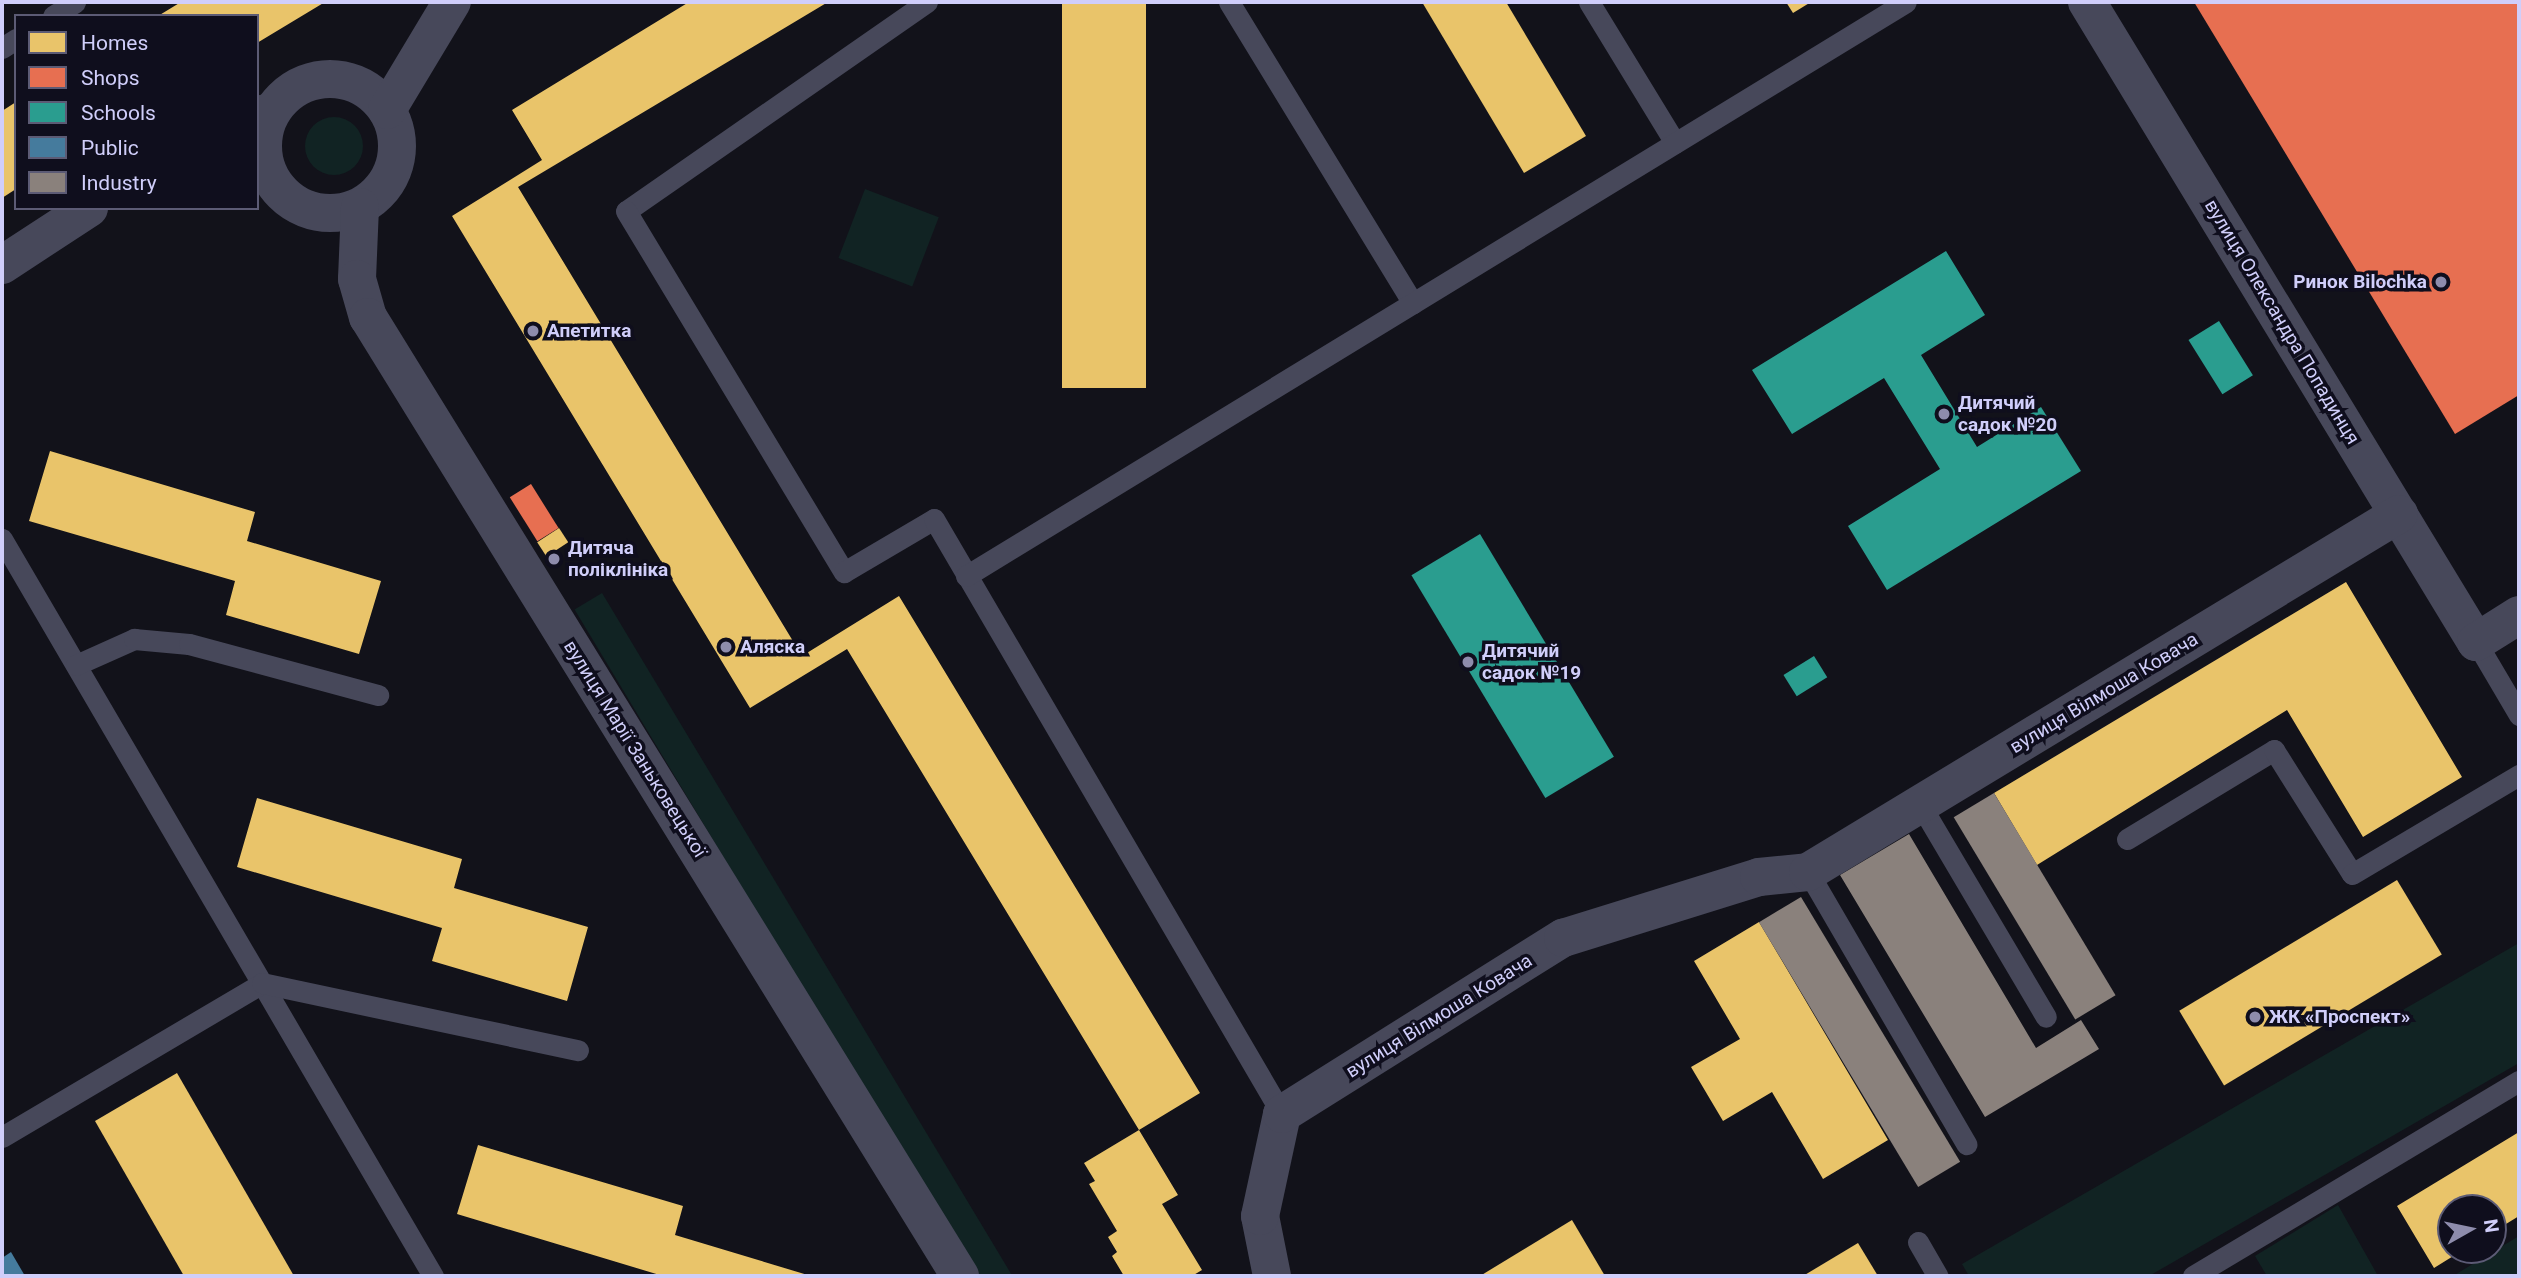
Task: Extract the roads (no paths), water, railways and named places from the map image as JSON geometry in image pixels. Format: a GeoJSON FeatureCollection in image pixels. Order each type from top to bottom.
{"type":"FeatureCollection","features":[{"type":"Feature","properties":{"kind":"street"},"geometry":{"type":"LineString","coordinates":[[387,110],[452,2]]}},
{"type":"Feature","properties":{"kind":"street","name":"вулиця Олександра Попадинця"},"geometry":{"type":"LineString","coordinates":[[2087,2],[2476,642]]}},
{"type":"Feature","properties":{"kind":"street"},"geometry":{"type":"LineString","coordinates":[[335,78],[365,88],[387,110],[396,131],[397,153],[391,175],[378,193],[360,206],[318,213],[281,192],[262,154],[264,113],[281,98],[315,80],[335,78]]}},
{"type":"Feature","properties":{"kind":"street","name":"вулиця Марії Заньковецької"},"geometry":{"type":"LineString","coordinates":[[360,206],[357,279],[368,317],[960,1276]]}},
{"type":"Feature","properties":{"kind":"street"},"geometry":{"type":"LineString","coordinates":[[2,265],[86,210]]}},
{"type":"Feature","properties":{"kind":"street","name":"вулиця Вілмоша Ковача"},"geometry":{"type":"LineString","coordinates":[[1282,1114],[1563,938],[1759,877],[1808,872],[2399,514]]}},
{"type":"Feature","properties":{"kind":"street"},"geometry":{"type":"LineString","coordinates":[[2476,642],[2519,615]]}},
{"type":"Feature","properties":{"kind":"street"},"geometry":{"type":"LineString","coordinates":[[1272,1276],[1260,1216],[1282,1114]]}},
{"type":"Feature","properties":{"kind":"lane"},"geometry":{"type":"LineString","coordinates":[[56,14],[75,2]]}},
{"type":"Feature","properties":{"kind":"lane"},"geometry":{"type":"LineString","coordinates":[[927,2],[625,211],[844,572],[934,519],[1282,1114]]}},
{"type":"Feature","properties":{"kind":"lane"},"geometry":{"type":"LineString","coordinates":[[1229,2],[1413,303]]}},
{"type":"Feature","properties":{"kind":"lane"},"geometry":{"type":"LineString","coordinates":[[1589,2],[1675,143]]}},
{"type":"Feature","properties":{"kind":"lane"},"geometry":{"type":"LineString","coordinates":[[967,576],[1906,2]]}},
{"type":"Feature","properties":{"kind":"lane"},"geometry":{"type":"LineString","coordinates":[[2,539],[433,1276]]}},
{"type":"Feature","properties":{"kind":"lane"},"geometry":{"type":"LineString","coordinates":[[76,665],[134,639],[189,645],[378,695]]}},
{"type":"Feature","properties":{"kind":"lane"},"geometry":{"type":"LineString","coordinates":[[2476,642],[2519,715]]}},
{"type":"Feature","properties":{"kind":"lane"},"geometry":{"type":"LineString","coordinates":[[2127,839],[2274,750],[2352,874],[2519,775]]}},
{"type":"Feature","properties":{"kind":"lane"},"geometry":{"type":"LineString","coordinates":[[1920,804],[2046,1017]]}},
{"type":"Feature","properties":{"kind":"lane"},"geometry":{"type":"LineString","coordinates":[[1808,872],[1966,1144]]}},
{"type":"Feature","properties":{"kind":"lane"},"geometry":{"type":"LineString","coordinates":[[2,1137],[262,983],[578,1050]]}},
{"type":"Feature","properties":{"kind":"lane"},"geometry":{"type":"LineString","coordinates":[[2193,1276],[2519,1080]]}},
{"type":"Feature","properties":{"kind":"lane"},"geometry":{"type":"LineString","coordinates":[[1918,1242],[1938,1276]]}},
{"type":"Feature","properties":{"kind":"place","name":"Ринок Bilochka"},"geometry":{"type":"Point","coordinates":[2441,282]}},
{"type":"Feature","properties":{"kind":"place","name":"Апетитка"},"geometry":{"type":"Point","coordinates":[533,331]}},
{"type":"Feature","properties":{"kind":"place","name":"Дитячий садок №20"},"geometry":{"type":"Point","coordinates":[1944,414]}},
{"type":"Feature","properties":{"kind":"place","name":"Дитяча поліклініка"},"geometry":{"type":"Point","coordinates":[554,559]}},
{"type":"Feature","properties":{"kind":"place","name":"Аляска"},"geometry":{"type":"Point","coordinates":[726,647]}},
{"type":"Feature","properties":{"kind":"place","name":"Дитячий садок №19"},"geometry":{"type":"Point","coordinates":[1468,662]}},
{"type":"Feature","properties":{"kind":"place","name":"ЖК «Проспект»"},"geometry":{"type":"Point","coordinates":[2255,1017]}}]}
